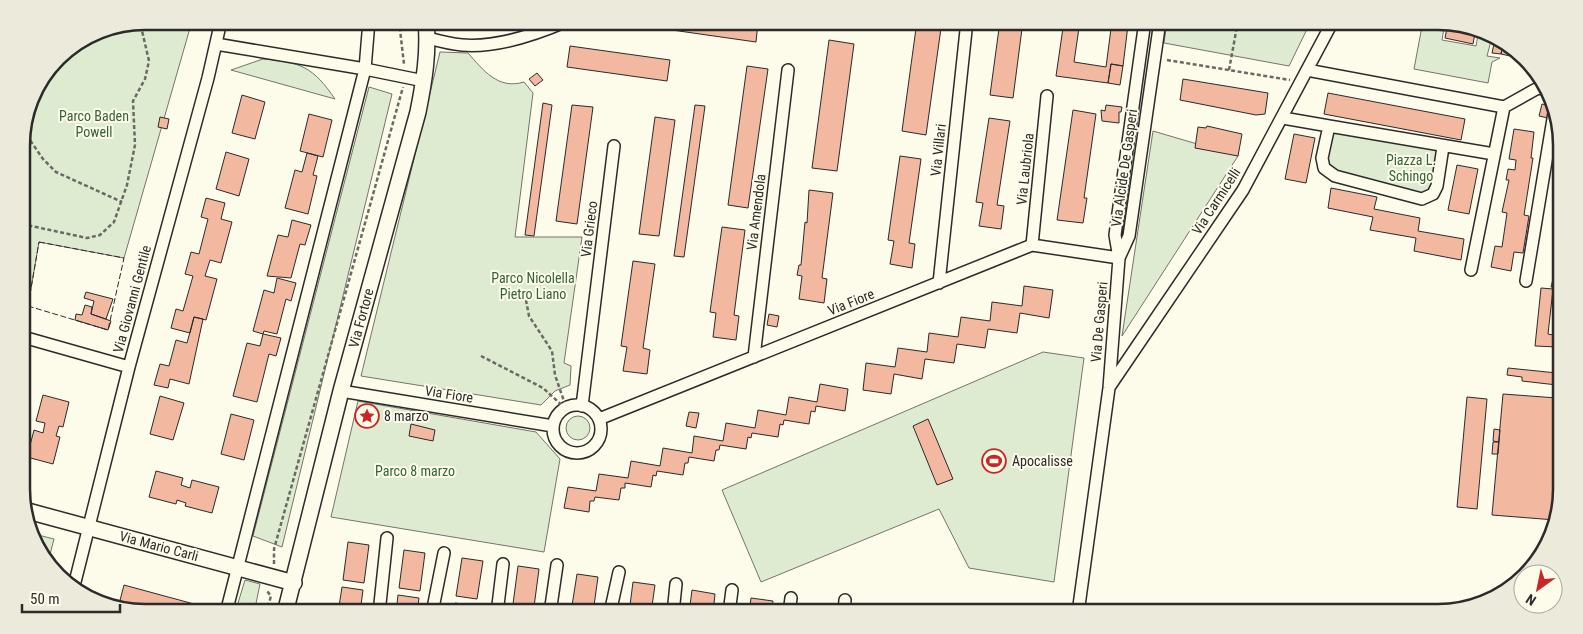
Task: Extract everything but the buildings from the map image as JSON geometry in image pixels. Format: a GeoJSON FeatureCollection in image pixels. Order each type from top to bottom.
{"type":"FeatureCollection","features":[{"type":"Feature","properties":{"kind":"street","name":"Via Giovanni Gentile"},"geometry":{"type":"LineString","coordinates":[[75,581],[129,367],[219,30]]}},
{"type":"Feature","properties":{"kind":"street"},"geometry":{"type":"LineString","coordinates":[[228,604],[365,69],[368,30]]}},
{"type":"Feature","properties":{"kind":"street","name":"Via Fortore"},"geometry":{"type":"LineString","coordinates":[[288,604],[341,391],[418,112],[424,81],[427,30]]}},
{"type":"Feature","properties":{"kind":"street"},"geometry":{"type":"LineString","coordinates":[[428,38],[463,45],[526,38],[546,30]]}},
{"type":"Feature","properties":{"kind":"street","name":"Via Villari"},"geometry":{"type":"LineString","coordinates":[[939,283],[966,30]]}},
{"type":"Feature","properties":{"kind":"street","name":"Via Alcide De Gasperi"},"geometry":{"type":"LineString","coordinates":[[1119,258],[1115,235],[1144,30]]}},
{"type":"Feature","properties":{"kind":"street","name":"Via Alcide De Gasperi"},"geometry":{"type":"LineString","coordinates":[[1119,258],[1129,236],[1159,30]]}},
{"type":"Feature","properties":{"kind":"street","name":"Via Carmicelli"},"geometry":{"type":"LineString","coordinates":[[1109,388],[1243,190],[1328,30]]}},
{"type":"Feature","properties":{"kind":"street"},"geometry":{"type":"LineString","coordinates":[[216,44],[424,81]]}},
{"type":"Feature","properties":{"kind":"street","name":"Via Amendola"},"geometry":{"type":"LineString","coordinates":[[754,358],[788,70]]}},
{"type":"Feature","properties":{"kind":"street"},"geometry":{"type":"LineString","coordinates":[[1307,70],[1504,107],[1538,88]]}},
{"type":"Feature","properties":{"kind":"street","name":"Via Laubriola"},"geometry":{"type":"LineString","coordinates":[[1032,245],[1047,96]]}},
{"type":"Feature","properties":{"kind":"street"},"geometry":{"type":"LineString","coordinates":[[1471,270],[1504,107]]}},
{"type":"Feature","properties":{"kind":"street"},"geometry":{"type":"LineString","coordinates":[[1283,118],[1443,147],[1494,154]]}},
{"type":"Feature","properties":{"kind":"street"},"geometry":{"type":"LineString","coordinates":[[1329,126],[1322,158],[1324,168],[1335,176],[1422,200],[1433,194],[1437,186],[1443,147]]}},
{"type":"Feature","properties":{"kind":"street"},"geometry":{"type":"LineString","coordinates":[[1526,281],[1552,128]]}},
{"type":"Feature","properties":{"kind":"street","name":"Via Grieco"},"geometry":{"type":"LineString","coordinates":[[582,406],[614,146]]}},
{"type":"Feature","properties":{"kind":"street"},"geometry":{"type":"LineString","coordinates":[[1032,245],[1119,258]]}},
{"type":"Feature","properties":{"kind":"street","name":"Via Fiore"},"geometry":{"type":"LineString","coordinates":[[599,419],[1032,245]]}},
{"type":"Feature","properties":{"kind":"street","name":"Via De Gasperi"},"geometry":{"type":"LineString","coordinates":[[1079,604],[1109,388],[1119,258]]}},
{"type":"Feature","properties":{"kind":"street"},"geometry":{"type":"LineString","coordinates":[[30,339],[129,367]]}},
{"type":"Feature","properties":{"kind":"street","name":"Via Fiore"},"geometry":{"type":"LineString","coordinates":[[341,391],[553,426]]}},
{"type":"Feature","properties":{"kind":"street"},"geometry":{"type":"LineString","coordinates":[[582,406],[594,413],[599,419],[600,435],[597,442],[585,452],[577,454],[568,452],[556,442],[553,426],[555,418],[566,408],[582,406]]}},
{"type":"Feature","properties":{"kind":"street","name":"Via Mario Carli"},"geometry":{"type":"LineString","coordinates":[[32,512],[294,583]]}},
{"type":"Feature","properties":{"kind":"street"},"geometry":{"type":"LineString","coordinates":[[380,604],[387,538]]}},
{"type":"Feature","properties":{"kind":"street"},"geometry":{"type":"LineString","coordinates":[[434,604],[444,552]]}},
{"type":"Feature","properties":{"kind":"street"},"geometry":{"type":"LineString","coordinates":[[498,604],[503,564]]}},
{"type":"Feature","properties":{"kind":"street"},"geometry":{"type":"LineString","coordinates":[[551,604],[557,565]]}},
{"type":"Feature","properties":{"kind":"street"},"geometry":{"type":"LineString","coordinates":[[612,604],[619,572]]}},
{"type":"Feature","properties":{"kind":"street"},"geometry":{"type":"LineString","coordinates":[[674,604],[676,584]]}},
{"type":"Feature","properties":{"kind":"street"},"geometry":{"type":"LineString","coordinates":[[730,604],[732,590]]}},
{"type":"Feature","properties":{"kind":"street"},"geometry":{"type":"LineString","coordinates":[[790,604],[791,598]]}},
{"type":"Feature","properties":{"kind":"street"},"geometry":{"type":"LineString","coordinates":[[845,600],[845,604]]}},
{"type":"Feature","properties":{"kind":"path"},"geometry":{"type":"LineString","coordinates":[[30,226],[87,238],[100,235],[114,222],[122,202],[135,145],[133,101],[146,79],[149,61],[141,30]]}},
{"type":"Feature","properties":{"kind":"path"},"geometry":{"type":"LineString","coordinates":[[269,604],[271,596],[267,589],[275,560],[274,549],[405,78],[400,30]]}},
{"type":"Feature","properties":{"kind":"path"},"geometry":{"type":"LineString","coordinates":[[1229,70],[1236,30]]}},
{"type":"Feature","properties":{"kind":"path"},"geometry":{"type":"LineString","coordinates":[[1154,58],[1301,82]]}},
{"type":"Feature","properties":{"kind":"path"},"geometry":{"type":"LineString","coordinates":[[30,140],[43,160],[56,172],[122,202]]}},
{"type":"Feature","properties":{"kind":"path"},"geometry":{"type":"LineString","coordinates":[[526,300],[529,316],[552,351],[555,375],[566,408]]}},
{"type":"Feature","properties":{"kind":"path"},"geometry":{"type":"LineString","coordinates":[[481,356],[543,388],[566,408]]}},
{"type":"Feature","properties":{"kind":"green space","name":"Parco Baden Powell"},"geometry":{"type":"Polygon","coordinates":[[[189,30],[124,258],[39,242],[30,294],[30,137],[34,115],[45,87],[69,58],[87,45],[108,36],[130,31],[189,30]]]}},
{"type":"Feature","properties":{"kind":"green space"},"geometry":{"type":"Polygon","coordinates":[[[1166,30],[1307,30],[1289,66],[1164,43],[1166,30]]]}},
{"type":"Feature","properties":{"kind":"green space"},"geometry":{"type":"Polygon","coordinates":[[[1421,30],[1444,30],[1442,40],[1476,46],[1478,37],[1491,43],[1487,56],[1500,58],[1492,62],[1488,83],[1414,69],[1421,30]]]}},
{"type":"Feature","properties":{"kind":"green space","name":"Parco Nicolella Pietro Liano"},"geometry":{"type":"Polygon","coordinates":[[[440,52],[468,53],[492,77],[506,83],[524,82],[533,93],[515,237],[582,237],[564,363],[571,366],[570,385],[555,391],[541,405],[361,376],[440,52]]]}},
{"type":"Feature","properties":{"kind":"green space"},"geometry":{"type":"Polygon","coordinates":[[[263,59],[287,62],[305,68],[320,80],[335,99],[231,70],[263,59]]]}},
{"type":"Feature","properties":{"kind":"green space"},"geometry":{"type":"Polygon","coordinates":[[[369,87],[392,94],[282,547],[253,536],[369,87]]]}},
{"type":"Feature","properties":{"kind":"green space","name":"Piazza L. Schingo"},"geometry":{"type":"Polygon","coordinates":[[[1329,126],[1443,147],[1437,186],[1422,199],[1324,168],[1329,126]]]}},
{"type":"Feature","properties":{"kind":"green space"},"geometry":{"type":"Polygon","coordinates":[[[1153,131],[1238,156],[1122,336],[1153,131]]]}},
{"type":"Feature","properties":{"kind":"green space"},"geometry":{"type":"Polygon","coordinates":[[[1043,352],[1084,358],[1054,582],[969,568],[939,509],[761,582],[722,490],[1043,352]]]}},
{"type":"Feature","properties":{"kind":"green space","name":"Parco 8 marzo"},"geometry":{"type":"Polygon","coordinates":[[[358,401],[536,432],[560,459],[544,552],[331,517],[358,401]]]}},
{"type":"Feature","properties":{"kind":"green space"},"geometry":{"type":"Polygon","coordinates":[[[578,416],[586,420],[590,428],[586,436],[578,440],[570,436],[566,428],[570,420],[578,416]]]}},
{"type":"Feature","properties":{"kind":"green space"},"geometry":{"type":"Polygon","coordinates":[[[40,536],[54,539],[50,554],[40,536]]]}},
{"type":"Feature","properties":{"kind":"green space"},"geometry":{"type":"Polygon","coordinates":[[[245,580],[260,584],[256,604],[238,604],[245,580]]]}},
{"type":"Feature","properties":{"kind":"fence"},"geometry":{"type":"LineString","coordinates":[[30,307],[108,330],[124,258],[39,242]]}},
{"type":"Feature","properties":{"kind":"fence"},"geometry":{"type":"LineString","coordinates":[[30,294],[39,242]]}},
{"type":"Feature","properties":{"kind":"place","name":"8 marzo"},"geometry":{"type":"Point","coordinates":[367,416]}},
{"type":"Feature","properties":{"kind":"place","name":"Apocalisse"},"geometry":{"type":"Point","coordinates":[994,461]}}]}
